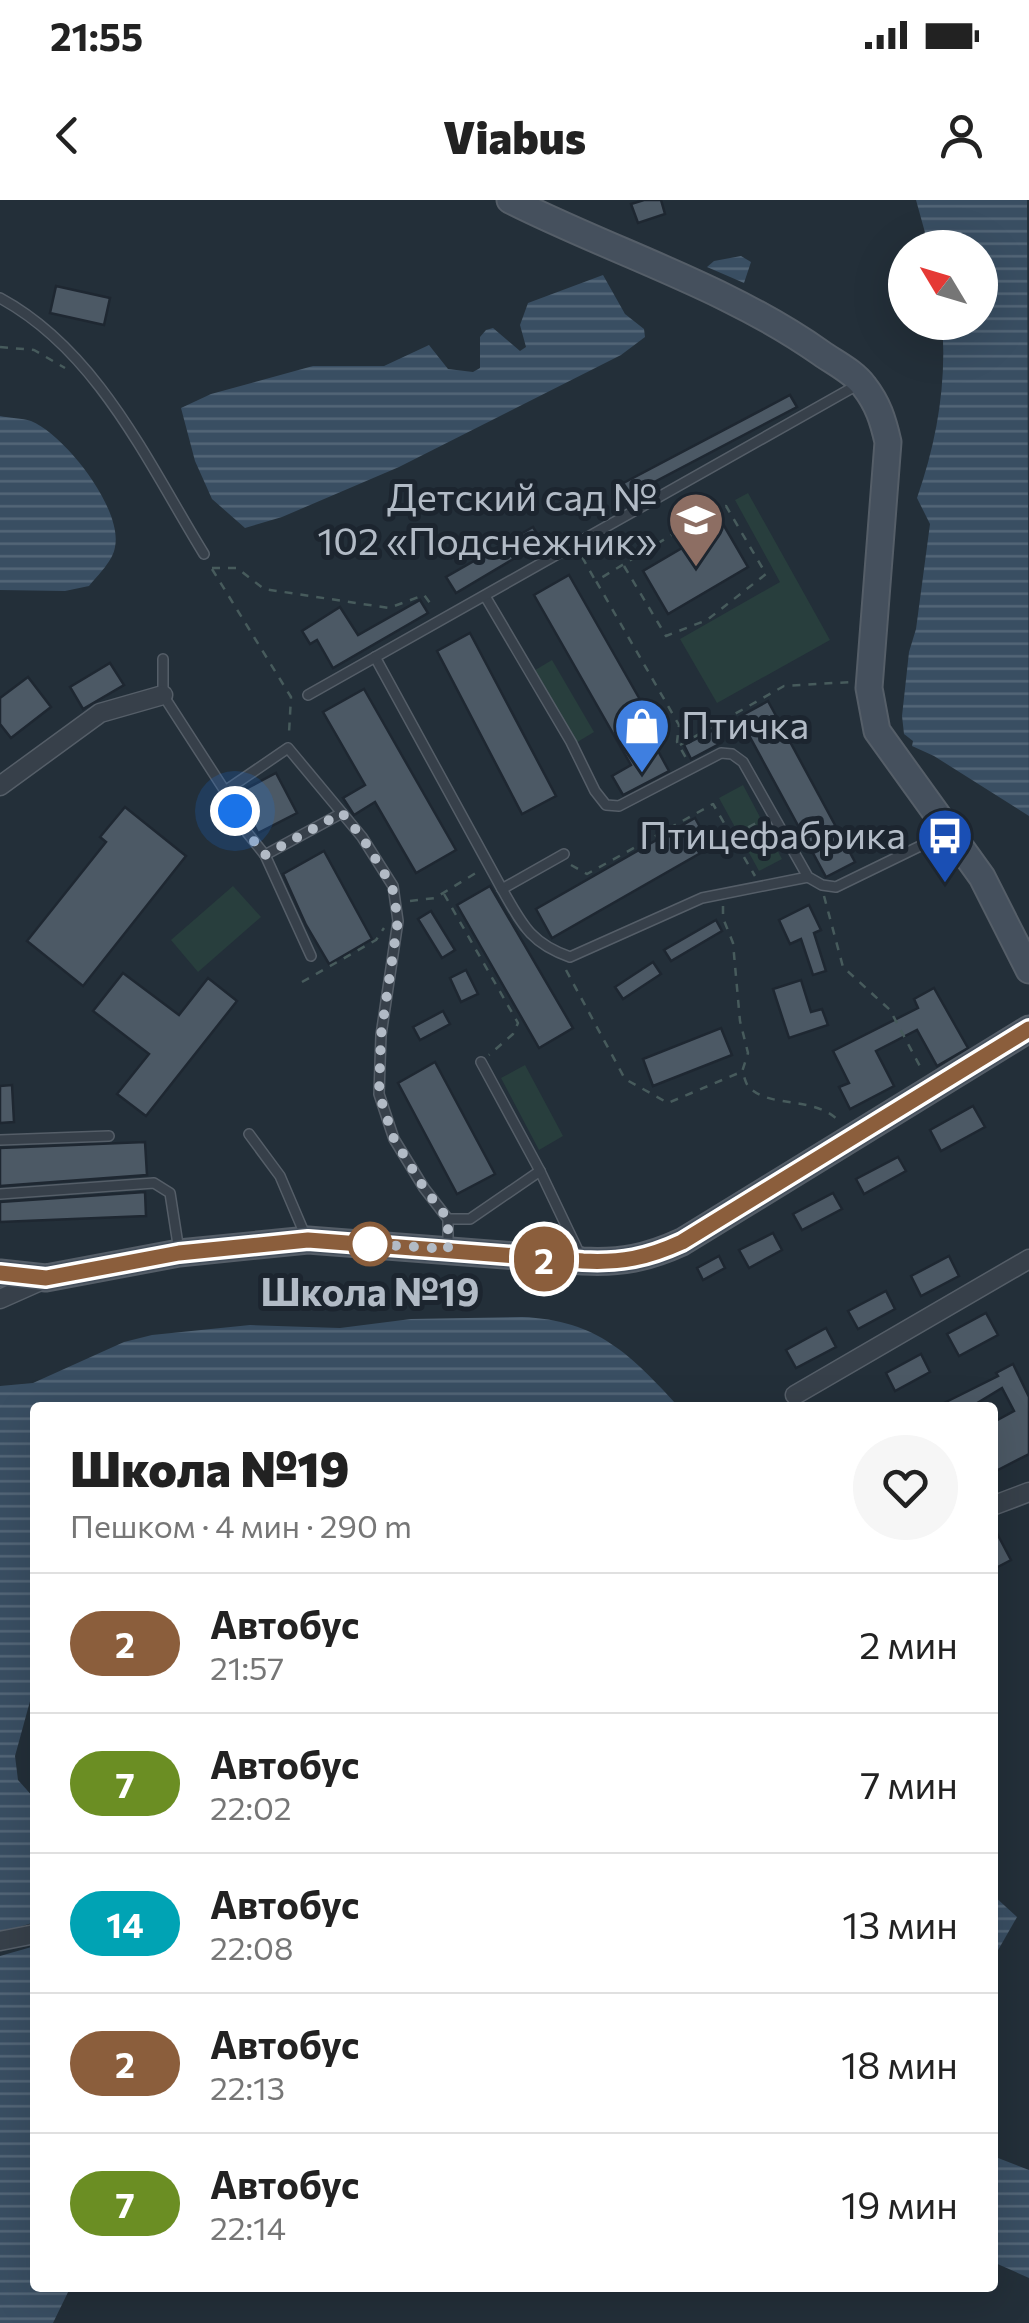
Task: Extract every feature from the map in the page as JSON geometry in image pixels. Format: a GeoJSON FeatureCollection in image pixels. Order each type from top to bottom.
{"type":"FeatureCollection","features":[{"type":"Feature","properties":{"kind":"street"},"geometry":{"type":"LineString","coordinates":[[510,200],[756,312],[862,382],[881,412],[888,442],[869,682],[876,731],[982,877],[1029,970]]}},
{"type":"Feature","properties":{"kind":"street"},"geometry":{"type":"LineString","coordinates":[[0,786],[100,713],[163,695]]}},
{"type":"Feature","properties":{"kind":"street"},"geometry":{"type":"LineString","coordinates":[[0,1300],[46,1278],[179,1253],[308,1240],[620,1263],[649,1257],[682,1242],[1029,1030]]}},
{"type":"Feature","properties":{"kind":"street"},"geometry":{"type":"LineString","coordinates":[[795,1395],[1029,1259]]}},
{"type":"Feature","properties":{"kind":"street"},"geometry":{"type":"LineString","coordinates":[[0,1273],[46,1278]]}},
{"type":"Feature","properties":{"kind":"street"},"geometry":{"type":"LineString","coordinates":[[998,1504],[1029,1492]]}},
{"type":"Feature","properties":{"kind":"street"},"geometry":{"type":"LineString","coordinates":[[0,1941],[30,1935]]}},
{"type":"Feature","properties":{"kind":"lane"},"geometry":{"type":"LineString","coordinates":[[0,298],[22,310],[64,346],[105,392],[204,554]]}},
{"type":"Feature","properties":{"kind":"lane"},"geometry":{"type":"LineString","coordinates":[[308,695],[862,382]]}},
{"type":"Feature","properties":{"kind":"lane"},"geometry":{"type":"LineString","coordinates":[[486,596],[595,791],[606,804],[619,806],[720,753],[732,754],[743,762],[808,877],[836,887],[950,832]]}},
{"type":"Feature","properties":{"kind":"lane"},"geometry":{"type":"LineString","coordinates":[[375,657],[502,889],[525,928],[542,947],[570,957],[702,898],[808,877]]}},
{"type":"Feature","properties":{"kind":"lane"},"geometry":{"type":"LineString","coordinates":[[163,658],[163,695],[225,791],[245,830],[265,855],[311,956]]}},
{"type":"Feature","properties":{"kind":"lane"},"geometry":{"type":"LineString","coordinates":[[225,791],[288,748],[362,837],[392,886],[398,920],[381,1035],[379,1094],[394,1139],[448,1219],[448,1249]]}},
{"type":"Feature","properties":{"kind":"lane"},"geometry":{"type":"LineString","coordinates":[[265,855],[342,813]]}},
{"type":"Feature","properties":{"kind":"lane"},"geometry":{"type":"LineString","coordinates":[[502,889],[564,854]]}},
{"type":"Feature","properties":{"kind":"lane"},"geometry":{"type":"LineString","coordinates":[[480,1062],[540,1171],[583,1261]]}},
{"type":"Feature","properties":{"kind":"lane"},"geometry":{"type":"LineString","coordinates":[[248,1134],[280,1176],[308,1240]]}},
{"type":"Feature","properties":{"kind":"lane"},"geometry":{"type":"LineString","coordinates":[[0,1140],[108,1136]]}},
{"type":"Feature","properties":{"kind":"lane"},"geometry":{"type":"LineString","coordinates":[[448,1219],[470,1219],[540,1171]]}},
{"type":"Feature","properties":{"kind":"lane"},"geometry":{"type":"LineString","coordinates":[[0,1194],[154,1184],[170,1193],[179,1253]]}},
{"type":"Feature","properties":{"kind":"path"},"geometry":{"type":"LineString","coordinates":[[0,347],[34,350],[76,375]]}},
{"type":"Feature","properties":{"kind":"path"},"geometry":{"type":"LineString","coordinates":[[677,487],[696,520]]}},
{"type":"Feature","properties":{"kind":"path"},"geometry":{"type":"LineString","coordinates":[[596,582],[623,565],[696,520],[726,506],[766,574],[707,620],[666,636],[623,565]]}},
{"type":"Feature","properties":{"kind":"path"},"geometry":{"type":"LineString","coordinates":[[575,545],[679,725],[678,746],[692,768]]}},
{"type":"Feature","properties":{"kind":"path"},"geometry":{"type":"LineString","coordinates":[[288,748],[291,697],[212,568],[237,568],[264,589],[389,608],[424,595],[442,620]]}},
{"type":"Feature","properties":{"kind":"path"},"geometry":{"type":"LineString","coordinates":[[678,746],[784,686],[869,682]]}},
{"type":"Feature","properties":{"kind":"path"},"geometry":{"type":"LineString","coordinates":[[731,717],[743,762]]}},
{"type":"Feature","properties":{"kind":"path"},"geometry":{"type":"LineString","coordinates":[[564,854],[578,872],[587,874],[712,804],[761,886]]}},
{"type":"Feature","properties":{"kind":"path"},"geometry":{"type":"LineString","coordinates":[[732,836],[773,814]]}},
{"type":"Feature","properties":{"kind":"path"},"geometry":{"type":"LineString","coordinates":[[822,885],[843,967],[890,1010],[932,1089]]}},
{"type":"Feature","properties":{"kind":"path"},"geometry":{"type":"LineString","coordinates":[[444,893],[518,1023],[513,1034],[480,1062]]}},
{"type":"Feature","properties":{"kind":"path"},"geometry":{"type":"LineString","coordinates":[[722,894],[748,1053],[742,1072],[749,1088],[817,1106],[836,1117],[853,1137]]}},
{"type":"Feature","properties":{"kind":"path"},"geometry":{"type":"LineString","coordinates":[[556,952],[626,1079],[650,1096],[668,1103],[742,1072]]}},
{"type":"Feature","properties":{"kind":"green space"},"geometry":{"type":"Polygon","coordinates":[[[748,493],[830,640],[717,703],[680,639],[780,582],[735,500],[748,493]]]}},
{"type":"Feature","properties":{"kind":"green space"},"geometry":{"type":"Polygon","coordinates":[[[552,660],[594,732],[574,744],[532,672],[552,660]]]}},
{"type":"Feature","properties":{"kind":"green space"},"geometry":{"type":"Polygon","coordinates":[[[743,785],[782,859],[759,871],[719,798],[743,785]]]}},
{"type":"Feature","properties":{"kind":"green space"},"geometry":{"type":"Polygon","coordinates":[[[233,886],[261,917],[198,972],[171,940],[233,886]]]}},
{"type":"Feature","properties":{"kind":"green space"},"geometry":{"type":"Polygon","coordinates":[[[525,1065],[563,1136],[539,1150],[501,1078],[525,1065]]]}},
{"type":"Feature","properties":{"kind":"water"},"geometry":{"type":"Polygon","coordinates":[[[916,200],[1027,200],[1029,816],[912,746],[913,741],[904,734],[902,716],[909,652],[916,629],[930,524],[917,498],[939,411],[942,340],[998,340],[998,230],[924,230],[916,200]]]}},
{"type":"Feature","properties":{"kind":"water"},"geometry":{"type":"Polygon","coordinates":[[[741,256],[751,262],[744,283],[707,267],[714,261],[741,256]]]}},
{"type":"Feature","properties":{"kind":"water"},"geometry":{"type":"Polygon","coordinates":[[[603,275],[625,314],[644,329],[645,337],[621,355],[399,467],[282,517],[245,528],[212,499],[195,461],[181,408],[211,394],[313,366],[384,366],[429,345],[448,369],[473,372],[480,368],[480,337],[486,330],[493,328],[520,351],[526,347],[520,325],[528,303],[603,275]]]}},
{"type":"Feature","properties":{"kind":"water"},"geometry":{"type":"Polygon","coordinates":[[[0,416],[31,421],[45,429],[75,457],[101,494],[115,531],[115,547],[108,563],[89,586],[65,591],[0,590],[0,416]]]}},
{"type":"Feature","properties":{"kind":"water"},"geometry":{"type":"Polygon","coordinates":[[[522,1317],[572,1325],[628,1356],[674,1402],[30,1402],[30,1701],[15,1756],[18,1780],[30,1793],[30,1924],[0,1933],[0,1386],[33,1383],[124,1342],[152,1335],[250,1325],[340,1328],[411,1319],[522,1317]]]}},
{"type":"Feature","properties":{"kind":"water"},"geometry":{"type":"Polygon","coordinates":[[[998,1900],[1017,1917],[998,1950],[998,1900]]]}},
{"type":"Feature","properties":{"kind":"water"},"geometry":{"type":"Polygon","coordinates":[[[30,1947],[30,2292],[68,2292],[53,2323],[0,2323],[0,1956],[30,1947]]]}},
{"type":"Feature","properties":{"kind":"water"},"geometry":{"type":"Polygon","coordinates":[[[998,2158],[1029,2170],[1029,2278],[998,2264],[998,2158]]]}},
{"type":"Feature","properties":{"kind":"building"},"geometry":{"type":"Polygon","coordinates":[[[661,200],[665,214],[638,223],[631,204],[661,200]]]}},
{"type":"Feature","properties":{"kind":"building"},"geometry":{"type":"Polygon","coordinates":[[[56,286],[110,298],[104,325],[50,313],[56,286]]]}},
{"type":"Feature","properties":{"kind":"building"},"geometry":{"type":"Polygon","coordinates":[[[790,395],[797,407],[620,500],[614,488],[790,395]]]}},
{"type":"Feature","properties":{"kind":"building","name":"Детский сад № 102 «Подснежник»"},"geometry":{"type":"Polygon","coordinates":[[[723,524],[748,567],[668,614],[643,571],[723,524]]]}},
{"type":"Feature","properties":{"kind":"building"},"geometry":{"type":"Polygon","coordinates":[[[533,527],[542,542],[456,593],[446,577],[533,527]]]}},
{"type":"Feature","properties":{"kind":"building"},"geometry":{"type":"Polygon","coordinates":[[[569,575],[659,733],[651,738],[669,771],[623,795],[612,776],[631,765],[534,595],[569,575]]]}},
{"type":"Feature","properties":{"kind":"building"},"geometry":{"type":"Polygon","coordinates":[[[420,600],[428,613],[333,668],[317,640],[310,644],[302,631],[340,607],[358,635],[420,600]]]}},
{"type":"Feature","properties":{"kind":"building"},"geometry":{"type":"Polygon","coordinates":[[[470,633],[556,796],[522,814],[437,651],[470,633]]]}},
{"type":"Feature","properties":{"kind":"building"},"geometry":{"type":"Polygon","coordinates":[[[110,663],[124,685],[83,709],[70,687],[110,663]]]}},
{"type":"Feature","properties":{"kind":"building"},"geometry":{"type":"Polygon","coordinates":[[[28,677],[51,707],[11,738],[0,724],[0,698],[28,677]]]}},
{"type":"Feature","properties":{"kind":"building"},"geometry":{"type":"Polygon","coordinates":[[[364,689],[456,850],[416,873],[375,802],[354,815],[343,798],[365,785],[323,712],[364,689]]]}},
{"type":"Feature","properties":{"kind":"building"},"geometry":{"type":"Polygon","coordinates":[[[768,701],[855,862],[826,877],[739,717],[768,701]]]}},
{"type":"Feature","properties":{"kind":"building"},"geometry":{"type":"Polygon","coordinates":[[[714,730],[721,743],[691,759],[684,745],[714,730]]]}},
{"type":"Feature","properties":{"kind":"building"},"geometry":{"type":"Polygon","coordinates":[[[276,773],[297,813],[258,833],[238,793],[276,773]]]}},
{"type":"Feature","properties":{"kind":"building"},"geometry":{"type":"Polygon","coordinates":[[[125,807],[186,856],[83,986],[27,941],[106,842],[100,837],[125,807]]]}},
{"type":"Feature","properties":{"kind":"building"},"geometry":{"type":"Polygon","coordinates":[[[695,818],[711,847],[552,938],[536,909],[695,818]]]}},
{"type":"Feature","properties":{"kind":"building"},"geometry":{"type":"Polygon","coordinates":[[[324,851],[372,939],[329,964],[283,874],[324,851]]]}},
{"type":"Feature","properties":{"kind":"building"},"geometry":{"type":"Polygon","coordinates":[[[490,886],[573,1028],[539,1048],[457,905],[490,886]]]}},
{"type":"Feature","properties":{"kind":"building"},"geometry":{"type":"Polygon","coordinates":[[[809,905],[821,930],[814,933],[826,971],[813,975],[801,939],[790,944],[779,920],[809,905]]]}},
{"type":"Feature","properties":{"kind":"building"},"geometry":{"type":"Polygon","coordinates":[[[431,911],[455,950],[442,958],[418,919],[431,911]]]}},
{"type":"Feature","properties":{"kind":"building"},"geometry":{"type":"Polygon","coordinates":[[[716,920],[722,931],[671,961],[664,950],[716,920]]]}},
{"type":"Feature","properties":{"kind":"building"},"geometry":{"type":"Polygon","coordinates":[[[653,962],[661,974],[623,999],[615,987],[653,962]]]}},
{"type":"Feature","properties":{"kind":"building"},"geometry":{"type":"Polygon","coordinates":[[[466,970],[478,994],[461,1002],[450,978],[466,970]]]}},
{"type":"Feature","properties":{"kind":"building"},"geometry":{"type":"Polygon","coordinates":[[[123,973],[179,1015],[208,978],[237,1001],[146,1116],[117,1094],[149,1054],[93,1011],[123,973]]]}},
{"type":"Feature","properties":{"kind":"building"},"geometry":{"type":"Polygon","coordinates":[[[801,980],[811,1012],[822,1009],[828,1025],[789,1038],[773,989],[801,980]]]}},
{"type":"Feature","properties":{"kind":"building"},"geometry":{"type":"Polygon","coordinates":[[[934,988],[968,1048],[937,1066],[917,1030],[876,1051],[894,1086],[850,1109],[839,1087],[849,1083],[833,1051],[918,1008],[914,999],[934,988]]]}},
{"type":"Feature","properties":{"kind":"building"},"geometry":{"type":"Polygon","coordinates":[[[443,1011],[450,1024],[420,1040],[413,1027],[443,1011]]]}},
{"type":"Feature","properties":{"kind":"building"},"geometry":{"type":"Polygon","coordinates":[[[721,1028],[732,1055],[653,1086],[643,1059],[721,1028]]]}},
{"type":"Feature","properties":{"kind":"building"},"geometry":{"type":"Polygon","coordinates":[[[435,1062],[495,1174],[457,1194],[398,1083],[435,1062]]]}},
{"type":"Feature","properties":{"kind":"building"},"geometry":{"type":"Polygon","coordinates":[[[12,1085],[14,1122],[0,1123],[0,1086],[12,1085]]]}},
{"type":"Feature","properties":{"kind":"building"},"geometry":{"type":"Polygon","coordinates":[[[973,1106],[985,1127],[941,1151],[930,1130],[973,1106]]]}},
{"type":"Feature","properties":{"kind":"building"},"geometry":{"type":"Polygon","coordinates":[[[145,1142],[147,1175],[0,1186],[0,1148],[145,1142]]]}},
{"type":"Feature","properties":{"kind":"building"},"geometry":{"type":"Polygon","coordinates":[[[898,1157],[906,1171],[864,1194],[856,1179],[898,1157]]]}},
{"type":"Feature","properties":{"kind":"building"},"geometry":{"type":"Polygon","coordinates":[[[145,1192],[146,1216],[0,1222],[0,1202],[145,1192]]]}},
{"type":"Feature","properties":{"kind":"building"},"geometry":{"type":"Polygon","coordinates":[[[833,1193],[842,1209],[802,1230],[793,1214],[833,1193]]]}},
{"type":"Feature","properties":{"kind":"building"},"geometry":{"type":"Polygon","coordinates":[[[773,1233],[782,1250],[749,1268],[739,1250],[773,1233]]]}},
{"type":"Feature","properties":{"kind":"building"},"geometry":{"type":"Polygon","coordinates":[[[719,1256],[725,1268],[703,1280],[697,1268],[719,1256]]]}},
{"type":"Feature","properties":{"kind":"building"},"geometry":{"type":"Polygon","coordinates":[[[949,1256],[959,1276],[921,1296],[911,1276],[949,1256]]]}},
{"type":"Feature","properties":{"kind":"building"},"geometry":{"type":"Polygon","coordinates":[[[886,1291],[895,1309],[858,1329],[848,1311],[886,1291]]]}},
{"type":"Feature","properties":{"kind":"building"},"geometry":{"type":"Polygon","coordinates":[[[986,1313],[998,1335],[959,1356],[947,1334],[986,1313]]]}},
{"type":"Feature","properties":{"kind":"building"},"geometry":{"type":"Polygon","coordinates":[[[826,1328],[836,1347],[796,1368],[786,1350],[826,1328]]]}},
{"type":"Feature","properties":{"kind":"building"},"geometry":{"type":"Polygon","coordinates":[[[921,1354],[930,1372],[895,1391],[886,1373],[921,1354]]]}},
{"type":"Feature","properties":{"kind":"building"},"geometry":{"type":"Polygon","coordinates":[[[1013,1364],[1029,1397],[1029,1454],[998,1470],[998,1420],[1014,1411],[1002,1388],[979,1402],[946,1402],[998,1376],[996,1373],[1013,1364]]]}},
{"type":"Feature","properties":{"kind":"building"},"geometry":{"type":"Polygon","coordinates":[[[998,1535],[1011,1560],[998,1567],[998,1535]]]}},
{"type":"Feature","properties":{"kind":"bus line","name":"2"},"geometry":{"type":"LineString","coordinates":[[0,1273],[46,1278],[179,1253],[308,1240],[620,1263],[649,1257],[682,1242],[1029,1029]]}},
{"type":"Feature","properties":{"kind":"place","name":"Детский сад № 102 «Подснежник»"},"geometry":{"type":"Point","coordinates":[696,569]}},
{"type":"Feature","properties":{"kind":"place","name":"Птичка"},"geometry":{"type":"Point","coordinates":[642,775]}},
{"type":"Feature","properties":{"kind":"place","name":"Птицефабрика"},"geometry":{"type":"Point","coordinates":[945,885]}},
{"type":"Feature","properties":{"kind":"place","name":"Школа №19"},"geometry":{"type":"Point","coordinates":[370,1244]}},
{"type":"Feature","properties":{"kind":"route"},"geometry":{"type":"LineString","coordinates":[[235,811],[265,855],[342,813],[392,886],[398,920],[381,1035],[379,1094],[394,1139],[448,1219],[448,1249],[370,1244]]}}]}
